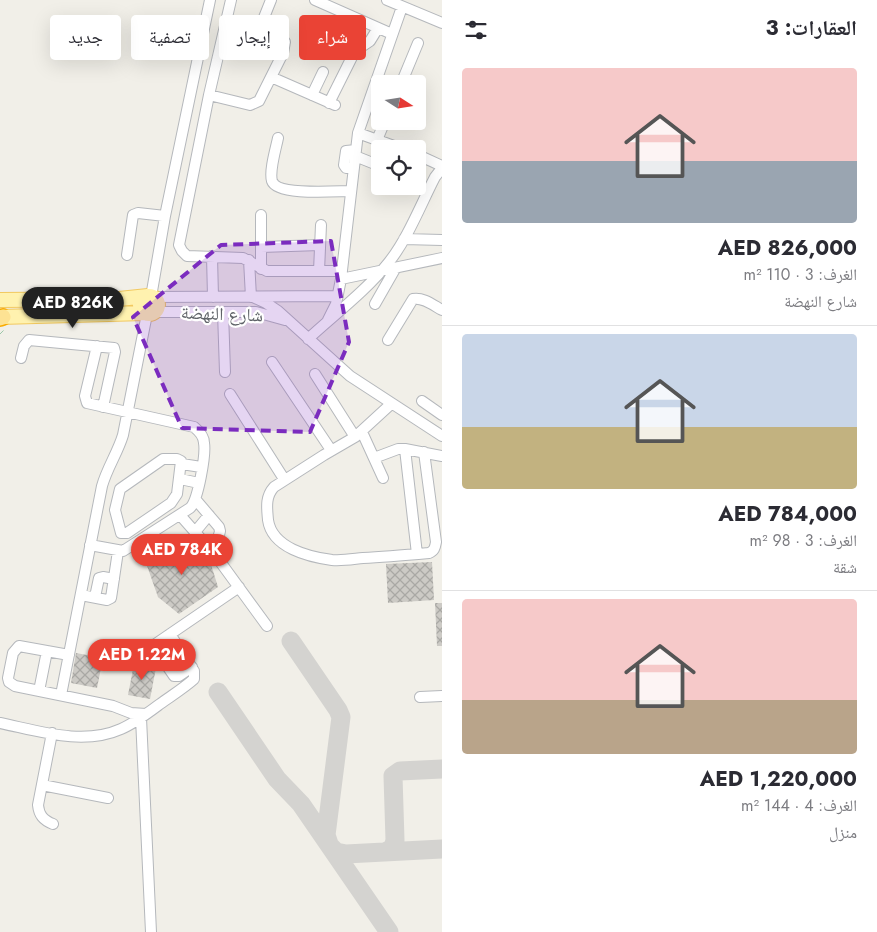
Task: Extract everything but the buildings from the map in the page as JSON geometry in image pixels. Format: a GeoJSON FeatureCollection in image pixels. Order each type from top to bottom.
{"type":"FeatureCollection","features":[{"type":"Feature","properties":{"kind":"main road","name":"شارع النهضة"},"geometry":{"type":"LineString","coordinates":[[0,300],[151,297]]}},
{"type":"Feature","properties":{"kind":"main road"},"geometry":{"type":"LineString","coordinates":[[149,313],[141,309],[140,302],[151,297]]}},
{"type":"Feature","properties":{"kind":"main road","name":"شارع النهضة"},"geometry":{"type":"LineString","coordinates":[[1,317],[149,313]]}},
{"type":"Feature","properties":{"kind":"lane"},"geometry":{"type":"LineString","coordinates":[[151,297],[165,216],[210,0]]}},
{"type":"Feature","properties":{"kind":"lane"},"geometry":{"type":"LineString","coordinates":[[227,15],[231,0]]}},
{"type":"Feature","properties":{"kind":"lane"},"geometry":{"type":"LineString","coordinates":[[265,15],[271,0]]}},
{"type":"Feature","properties":{"kind":"lane"},"geometry":{"type":"LineString","coordinates":[[315,0],[392,34]]}},
{"type":"Feature","properties":{"kind":"lane"},"geometry":{"type":"LineString","coordinates":[[387,0],[442,23]]}},
{"type":"Feature","properties":{"kind":"lane"},"geometry":{"type":"LineString","coordinates":[[355,153],[358,133],[402,7]]}},
{"type":"Feature","properties":{"kind":"lane"},"geometry":{"type":"LineString","coordinates":[[271,77],[332,104],[354,51],[370,41],[378,28]]}},
{"type":"Feature","properties":{"kind":"lane"},"geometry":{"type":"LineString","coordinates":[[405,75],[418,43]]}},
{"type":"Feature","properties":{"kind":"lane"},"geometry":{"type":"LineString","coordinates":[[219,51],[179,245],[182,252],[187,256],[242,258],[249,260],[261,269],[272,272],[319,271],[342,275],[379,272],[442,258]]}},
{"type":"Feature","properties":{"kind":"lane"},"geometry":{"type":"LineString","coordinates":[[209,96],[250,105],[255,104],[259,101],[279,60]]}},
{"type":"Feature","properties":{"kind":"lane"},"geometry":{"type":"LineString","coordinates":[[312,95],[323,72]]}},
{"type":"Feature","properties":{"kind":"lane"},"geometry":{"type":"LineString","coordinates":[[358,133],[378,140],[382,130]]}},
{"type":"Feature","properties":{"kind":"lane"},"geometry":{"type":"LineString","coordinates":[[278,138],[271,174],[273,183],[277,187],[298,191],[351,191]]}},
{"type":"Feature","properties":{"kind":"lane"},"geometry":{"type":"LineString","coordinates":[[328,320],[338,296],[342,275],[354,168],[344,166],[348,149],[371,161]]}},
{"type":"Feature","properties":{"kind":"lane"},"geometry":{"type":"LineString","coordinates":[[308,339],[355,298],[389,262],[404,239],[435,177],[442,167],[426,159]]}},
{"type":"Feature","properties":{"kind":"lane"},"geometry":{"type":"LineString","coordinates":[[127,254],[133,215],[138,213],[165,216]]}},
{"type":"Feature","properties":{"kind":"lane"},"geometry":{"type":"LineString","coordinates":[[261,214],[261,269]]}},
{"type":"Feature","properties":{"kind":"lane"},"geometry":{"type":"LineString","coordinates":[[319,271],[321,224]]}},
{"type":"Feature","properties":{"kind":"lane"},"geometry":{"type":"LineString","coordinates":[[404,239],[442,240]]}},
{"type":"Feature","properties":{"kind":"lane"},"geometry":{"type":"LineString","coordinates":[[261,247],[320,245]]}},
{"type":"Feature","properties":{"kind":"lane"},"geometry":{"type":"LineString","coordinates":[[212,256],[214,297],[220,312],[224,372]]}},
{"type":"Feature","properties":{"kind":"lane"},"geometry":{"type":"LineString","coordinates":[[249,260],[254,298],[259,306],[256,312]]}},
{"type":"Feature","properties":{"kind":"lane"},"geometry":{"type":"LineString","coordinates":[[375,304],[395,269]]}},
{"type":"Feature","properties":{"kind":"lane","name":"شارع النهضة"},"geometry":{"type":"LineString","coordinates":[[151,297],[254,298],[338,296]]}},
{"type":"Feature","properties":{"kind":"lane"},"geometry":{"type":"LineString","coordinates":[[254,298],[278,311],[350,376],[442,436]]}},
{"type":"Feature","properties":{"kind":"lane"},"geometry":{"type":"LineString","coordinates":[[388,340],[413,299],[418,298],[442,310]]}},
{"type":"Feature","properties":{"kind":"lane","name":"شارع النهضة"},"geometry":{"type":"LineString","coordinates":[[149,313],[256,312],[288,322]]}},
{"type":"Feature","properties":{"kind":"lane"},"geometry":{"type":"LineString","coordinates":[[61,695],[99,501],[105,476],[121,443],[149,313]]}},
{"type":"Feature","properties":{"kind":"lane"},"geometry":{"type":"LineString","coordinates":[[21,358],[24,346],[29,340],[112,347],[115,350],[103,407]]}},
{"type":"Feature","properties":{"kind":"lane"},"geometry":{"type":"LineString","coordinates":[[90,545],[118,551],[128,549],[190,508],[196,500],[204,442],[202,436],[194,427],[90,404],[85,400],[97,346]]}},
{"type":"Feature","properties":{"kind":"lane"},"geometry":{"type":"LineString","coordinates":[[272,362],[331,450]]}},
{"type":"Feature","properties":{"kind":"lane"},"geometry":{"type":"LineString","coordinates":[[315,374],[359,435],[374,458],[383,478]]}},
{"type":"Feature","properties":{"kind":"lane"},"geometry":{"type":"LineString","coordinates":[[230,394],[284,479]]}},
{"type":"Feature","properties":{"kind":"lane"},"geometry":{"type":"LineString","coordinates":[[422,401],[442,414]]}},
{"type":"Feature","properties":{"kind":"lane"},"geometry":{"type":"LineString","coordinates":[[391,404],[359,435],[284,479],[274,488],[268,497],[269,525],[276,538],[297,551],[335,560],[433,552],[435,548],[424,452]]}},
{"type":"Feature","properties":{"kind":"lane"},"geometry":{"type":"LineString","coordinates":[[374,458],[405,449],[442,456]]}},
{"type":"Feature","properties":{"kind":"lane"},"geometry":{"type":"LineString","coordinates":[[405,449],[417,554]]}},
{"type":"Feature","properties":{"kind":"lane"},"geometry":{"type":"LineString","coordinates":[[182,464],[177,494],[174,500],[127,533],[121,533],[115,515],[115,504],[120,489],[123,486],[165,458],[176,460],[182,464],[202,467]]}},
{"type":"Feature","properties":{"kind":"lane"},"geometry":{"type":"LineString","coordinates":[[180,479],[199,483]]}},
{"type":"Feature","properties":{"kind":"lane"},"geometry":{"type":"LineString","coordinates":[[196,500],[219,526],[220,535],[218,539],[210,543],[202,540]]}},
{"type":"Feature","properties":{"kind":"lane"},"geometry":{"type":"LineString","coordinates":[[99,501],[115,504]]}},
{"type":"Feature","properties":{"kind":"lane"},"geometry":{"type":"LineString","coordinates":[[180,515],[216,556],[266,626]]}},
{"type":"Feature","properties":{"kind":"lane"},"geometry":{"type":"LineString","coordinates":[[195,532],[209,515]]}},
{"type":"Feature","properties":{"kind":"lane"},"geometry":{"type":"LineString","coordinates":[[81,595],[107,600],[112,598],[118,551]]}},
{"type":"Feature","properties":{"kind":"lane"},"geometry":{"type":"LineString","coordinates":[[95,597],[99,578],[103,576],[114,579]]}},
{"type":"Feature","properties":{"kind":"lane"},"geometry":{"type":"LineString","coordinates":[[141,654],[239,587]]}},
{"type":"Feature","properties":{"kind":"lane"},"geometry":{"type":"LineString","coordinates":[[0,723],[80,737],[94,736],[121,729],[143,716],[194,679],[195,675],[192,667],[170,634]]}},
{"type":"Feature","properties":{"kind":"lane"},"geometry":{"type":"LineString","coordinates":[[69,655],[23,646],[15,649],[8,678],[11,684],[113,706],[143,716]]}},
{"type":"Feature","properties":{"kind":"lane"},"geometry":{"type":"LineString","coordinates":[[39,691],[47,651]]}},
{"type":"Feature","properties":{"kind":"lane"},"geometry":{"type":"LineString","coordinates":[[159,654],[174,676],[179,676],[192,667]]}},
{"type":"Feature","properties":{"kind":"lane"},"geometry":{"type":"LineString","coordinates":[[420,697],[442,696]]}},
{"type":"Feature","properties":{"kind":"lane"},"geometry":{"type":"LineString","coordinates":[[143,716],[151,932]]}},
{"type":"Feature","properties":{"kind":"lane"},"geometry":{"type":"LineString","coordinates":[[52,733],[39,812],[46,822],[52,824]]}},
{"type":"Feature","properties":{"kind":"lane"},"geometry":{"type":"LineString","coordinates":[[42,786],[108,798]]}},
{"type":"Feature","properties":{"kind":"highlighted area"},"geometry":{"type":"Polygon","coordinates":[[[331,241],[349,342],[310,432],[182,428],[133,317],[221,245],[331,241]]]}},
{"type":"Feature","properties":{"kind":"taxiway"},"geometry":{"type":"LineString","coordinates":[[291,641],[341,717],[326,835],[329,844]]}},
{"type":"Feature","properties":{"kind":"taxiway"},"geometry":{"type":"LineString","coordinates":[[218,692],[277,779],[301,804],[389,932]]}},
{"type":"Feature","properties":{"kind":"taxiway"},"geometry":{"type":"LineString","coordinates":[[385,852],[393,848],[395,840],[393,776],[400,771],[442,769]]}},
{"type":"Feature","properties":{"kind":"taxiway"},"geometry":{"type":"LineString","coordinates":[[331,847],[336,852],[346,854],[442,849]]}}]}
